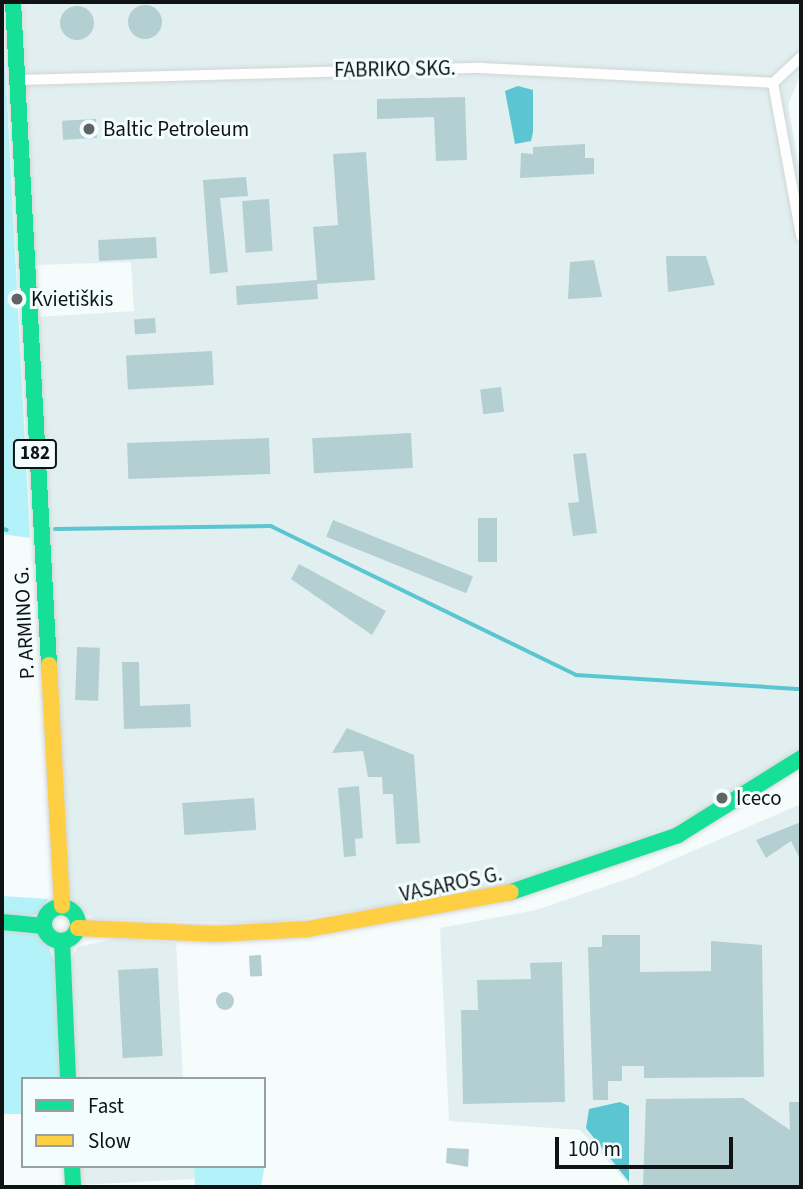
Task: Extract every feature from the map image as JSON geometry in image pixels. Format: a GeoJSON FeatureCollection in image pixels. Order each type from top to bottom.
{"type":"FeatureCollection","features":[{"type":"Feature","properties":{"kind":"main road","name":"P. ARMINO G."},"geometry":{"type":"LineString","coordinates":[[13,2],[62,906]]}},
{"type":"Feature","properties":{"kind":"main road","name":"VASAROS G."},"geometry":{"type":"LineString","coordinates":[[78,928],[216,934],[308,929],[525,890],[678,835],[748,797],[801,758]]}},
{"type":"Feature","properties":{"kind":"main road"},"geometry":{"type":"LineString","coordinates":[[44,926],[50,910],[62,906],[77,915],[78,928],[62,941]]}},
{"type":"Feature","properties":{"kind":"main road"},"geometry":{"type":"LineString","coordinates":[[2,922],[44,926],[62,941],[68,1077]]}},
{"type":"Feature","properties":{"kind":"main road"},"geometry":{"type":"LineString","coordinates":[[72,1168],[73,1187]]}},
{"type":"Feature","properties":{"kind":"street"},"geometry":{"type":"LineString","coordinates":[[801,57],[772,83],[801,236]]}},
{"type":"Feature","properties":{"kind":"street","name":"FABRIKO SKG."},"geometry":{"type":"LineString","coordinates":[[17,80],[481,68],[772,83]]}},
{"type":"Feature","properties":{"kind":"shaded area"},"geometry":{"type":"Polygon","coordinates":[[[23,2],[801,2],[801,73],[788,105],[801,177],[801,746],[739,792],[679,823],[543,876],[459,897],[267,923],[95,919],[74,906],[67,889],[38,317],[134,311],[131,262],[35,265],[23,2]]]}},
{"type":"Feature","properties":{"kind":"shaded area"},"geometry":{"type":"Polygon","coordinates":[[[2,6],[30,538],[2,534],[2,6]]]}},
{"type":"Feature","properties":{"kind":"shaded area"},"geometry":{"type":"Polygon","coordinates":[[[518,86],[533,90],[533,132],[531,141],[515,144],[505,91],[518,86]]]}},
{"type":"Feature","properties":{"kind":"shaded area"},"geometry":{"type":"Polygon","coordinates":[[[801,804],[801,1187],[631,1187],[580,1130],[449,1121],[440,928],[536,910],[633,877],[801,804]]]}},
{"type":"Feature","properties":{"kind":"shaded area"},"geometry":{"type":"Polygon","coordinates":[[[2,896],[48,899],[41,913],[20,918],[2,916],[2,896]]]}},
{"type":"Feature","properties":{"kind":"shaded area"},"geometry":{"type":"Polygon","coordinates":[[[2,929],[44,934],[55,964],[60,1077],[21,1077],[21,1114],[2,1114],[2,929]]]}},
{"type":"Feature","properties":{"kind":"shaded area"},"geometry":{"type":"Polygon","coordinates":[[[118,938],[176,943],[183,1077],[75,1077],[70,961],[78,947],[118,938]]]}},
{"type":"Feature","properties":{"kind":"shaded area"},"geometry":{"type":"Polygon","coordinates":[[[620,1102],[629,1106],[629,1182],[586,1128],[589,1109],[620,1102]]]}},
{"type":"Feature","properties":{"kind":"shaded area"},"geometry":{"type":"Polygon","coordinates":[[[78,1168],[194,1168],[194,1179],[79,1185],[78,1168]]]}},
{"type":"Feature","properties":{"kind":"shaded area"},"geometry":{"type":"Polygon","coordinates":[[[194,1168],[264,1168],[261,1187],[195,1187],[194,1168]]]}},
{"type":"Feature","properties":{"kind":"building"},"geometry":{"type":"Polygon","coordinates":[[[145,5],[157,10],[162,22],[157,34],[145,39],[133,34],[128,22],[133,10],[145,5]]]}},
{"type":"Feature","properties":{"kind":"building"},"geometry":{"type":"Polygon","coordinates":[[[77,6],[89,11],[94,23],[89,35],[77,40],[65,35],[60,23],[65,11],[77,6]]]}},
{"type":"Feature","properties":{"kind":"building"},"geometry":{"type":"Polygon","coordinates":[[[465,97],[467,160],[436,161],[434,117],[377,119],[377,99],[465,97]]]}},
{"type":"Feature","properties":{"kind":"building"},"geometry":{"type":"Polygon","coordinates":[[[96,119],[97,138],[63,140],[62,121],[96,119]]]}},
{"type":"Feature","properties":{"kind":"building"},"geometry":{"type":"Polygon","coordinates":[[[585,144],[585,158],[594,158],[594,174],[520,178],[521,153],[533,154],[533,147],[585,144]]]}},
{"type":"Feature","properties":{"kind":"building"},"geometry":{"type":"Polygon","coordinates":[[[366,152],[375,280],[317,284],[318,299],[237,305],[236,286],[317,280],[313,227],[338,225],[333,154],[366,152]]]}},
{"type":"Feature","properties":{"kind":"building"},"geometry":{"type":"Polygon","coordinates":[[[246,177],[248,196],[220,198],[228,272],[210,274],[203,180],[246,177]]]}},
{"type":"Feature","properties":{"kind":"building"},"geometry":{"type":"Polygon","coordinates":[[[269,199],[273,251],[246,253],[242,201],[269,199]]]}},
{"type":"Feature","properties":{"kind":"building"},"geometry":{"type":"Polygon","coordinates":[[[156,237],[157,258],[99,261],[98,240],[156,237]]]}},
{"type":"Feature","properties":{"kind":"building"},"geometry":{"type":"Polygon","coordinates":[[[666,256],[706,256],[715,285],[668,292],[666,256]]]}},
{"type":"Feature","properties":{"kind":"building"},"geometry":{"type":"Polygon","coordinates":[[[594,260],[602,297],[568,299],[570,262],[594,260]]]}},
{"type":"Feature","properties":{"kind":"building"},"geometry":{"type":"Polygon","coordinates":[[[155,318],[156,333],[135,334],[134,319],[155,318]]]}},
{"type":"Feature","properties":{"kind":"building"},"geometry":{"type":"Polygon","coordinates":[[[212,351],[214,385],[128,389],[126,356],[212,351]]]}},
{"type":"Feature","properties":{"kind":"building"},"geometry":{"type":"Polygon","coordinates":[[[501,387],[504,412],[483,414],[480,390],[501,387]]]}},
{"type":"Feature","properties":{"kind":"building"},"geometry":{"type":"Polygon","coordinates":[[[411,433],[413,468],[314,473],[312,438],[411,433]]]}},
{"type":"Feature","properties":{"kind":"building"},"geometry":{"type":"Polygon","coordinates":[[[269,438],[270,474],[128,479],[127,443],[269,438]]]}},
{"type":"Feature","properties":{"kind":"building"},"geometry":{"type":"Polygon","coordinates":[[[586,453],[597,533],[573,536],[568,503],[579,502],[573,454],[586,453]]]}},
{"type":"Feature","properties":{"kind":"building"},"geometry":{"type":"Polygon","coordinates":[[[478,518],[497,518],[497,562],[478,562],[478,518]]]}},
{"type":"Feature","properties":{"kind":"building"},"geometry":{"type":"Polygon","coordinates":[[[333,520],[473,577],[466,593],[326,537],[333,520]]]}},
{"type":"Feature","properties":{"kind":"building"},"geometry":{"type":"Polygon","coordinates":[[[299,564],[386,611],[372,635],[291,579],[299,564]]]}},
{"type":"Feature","properties":{"kind":"building"},"geometry":{"type":"Polygon","coordinates":[[[77,647],[100,648],[98,701],[75,700],[77,647]]]}},
{"type":"Feature","properties":{"kind":"building"},"geometry":{"type":"Polygon","coordinates":[[[122,662],[139,662],[140,706],[190,704],[191,727],[124,729],[122,662]]]}},
{"type":"Feature","properties":{"kind":"building"},"geometry":{"type":"Polygon","coordinates":[[[347,728],[414,755],[420,843],[396,844],[393,794],[383,794],[382,777],[368,777],[363,751],[332,753],[347,728]]]}},
{"type":"Feature","properties":{"kind":"building"},"geometry":{"type":"Polygon","coordinates":[[[359,786],[363,838],[355,839],[356,856],[344,857],[338,788],[359,786]]]}},
{"type":"Feature","properties":{"kind":"building"},"geometry":{"type":"Polygon","coordinates":[[[254,798],[256,830],[184,835],[182,803],[254,798]]]}},
{"type":"Feature","properties":{"kind":"building"},"geometry":{"type":"Polygon","coordinates":[[[801,822],[801,861],[791,841],[766,858],[756,840],[801,822]]]}},
{"type":"Feature","properties":{"kind":"building"},"geometry":{"type":"Polygon","coordinates":[[[602,935],[640,935],[640,972],[711,971],[711,941],[762,945],[764,1077],[644,1078],[644,1066],[622,1066],[622,1081],[608,1081],[608,1100],[593,1100],[588,947],[602,947],[602,935]]]}},
{"type":"Feature","properties":{"kind":"building"},"geometry":{"type":"Polygon","coordinates":[[[261,955],[262,976],[250,977],[249,956],[261,955]]]}},
{"type":"Feature","properties":{"kind":"building"},"geometry":{"type":"Polygon","coordinates":[[[562,962],[565,1102],[463,1104],[461,1010],[478,1010],[477,980],[531,979],[530,963],[562,962]]]}},
{"type":"Feature","properties":{"kind":"building"},"geometry":{"type":"Polygon","coordinates":[[[158,968],[163,1056],[123,1058],[118,970],[158,968]]]}},
{"type":"Feature","properties":{"kind":"building"},"geometry":{"type":"Polygon","coordinates":[[[221,992],[229,992],[234,1001],[232,1008],[221,1010],[216,1005],[216,997],[221,992]]]}},
{"type":"Feature","properties":{"kind":"building"},"geometry":{"type":"Polygon","coordinates":[[[743,1098],[790,1130],[789,1102],[801,1102],[801,1187],[643,1187],[646,1099],[743,1098]]]}},
{"type":"Feature","properties":{"kind":"building"},"geometry":{"type":"Polygon","coordinates":[[[447,1148],[469,1149],[468,1167],[446,1163],[447,1148]]]}},
{"type":"Feature","properties":{"kind":"waterway"},"geometry":{"type":"LineString","coordinates":[[55,529],[271,526],[576,675],[801,689]]}},
{"type":"Feature","properties":{"kind":"waterway"},"geometry":{"type":"LineString","coordinates":[[2,528],[7,530]]}},
{"type":"Feature","properties":{"kind":"traffic: fast"},"geometry":{"type":"LineString","coordinates":[[13,2],[49,665]]}},
{"type":"Feature","properties":{"kind":"traffic: fast"},"geometry":{"type":"LineString","coordinates":[[511,892],[678,835],[801,758]]}},
{"type":"Feature","properties":{"kind":"traffic: fast"},"geometry":{"type":"LineString","coordinates":[[61,907],[73,912],[78,924],[73,936],[61,941],[49,936],[44,924],[49,912],[61,907]]}},
{"type":"Feature","properties":{"kind":"traffic: fast"},"geometry":{"type":"LineString","coordinates":[[2,922],[44,926]]}},
{"type":"Feature","properties":{"kind":"traffic: fast"},"geometry":{"type":"LineString","coordinates":[[62,941],[68,1077]]}},
{"type":"Feature","properties":{"kind":"traffic: fast"},"geometry":{"type":"LineString","coordinates":[[72,1168],[73,1187]]}},
{"type":"Feature","properties":{"kind":"traffic: slow"},"geometry":{"type":"LineString","coordinates":[[49,665],[62,906]]}},
{"type":"Feature","properties":{"kind":"traffic: slow"},"geometry":{"type":"LineString","coordinates":[[78,928],[216,934],[308,929],[511,892]]}},
{"type":"Feature","properties":{"kind":"place","name":"Baltic Petroleum"},"geometry":{"type":"Point","coordinates":[89,129]}},
{"type":"Feature","properties":{"kind":"place","name":"Kvietiškis"},"geometry":{"type":"Point","coordinates":[17,299]}},
{"type":"Feature","properties":{"kind":"place","name":"Iceco"},"geometry":{"type":"Point","coordinates":[722,798]}}]}
